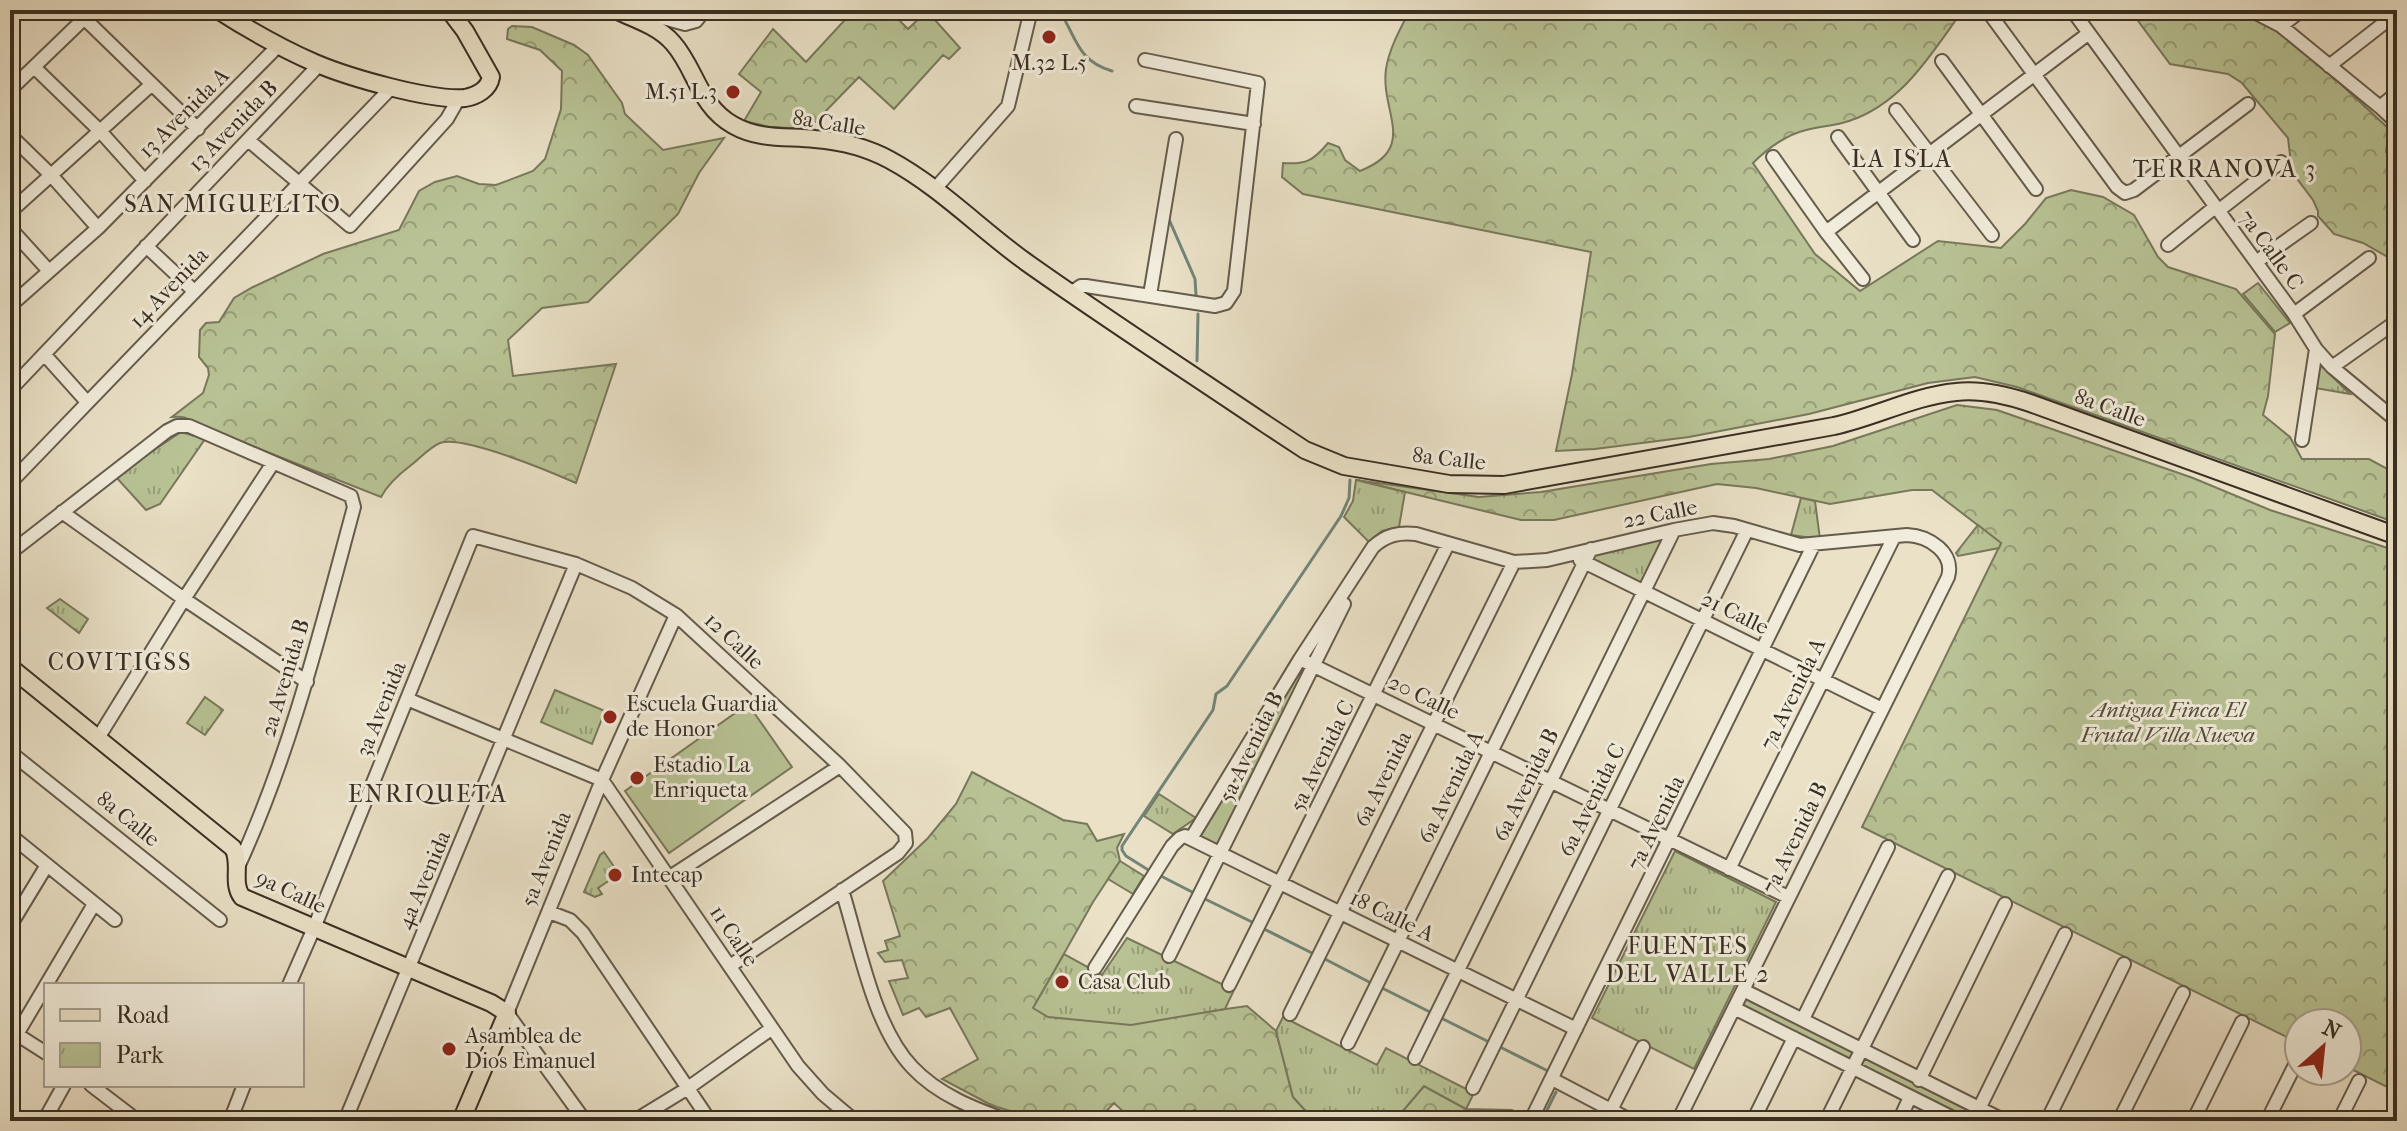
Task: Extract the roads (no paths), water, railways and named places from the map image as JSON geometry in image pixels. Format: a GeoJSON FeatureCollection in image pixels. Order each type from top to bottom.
{"type":"FeatureCollection","features":[{"type":"Feature","properties":{"kind":"main road"},"geometry":{"type":"LineString","coordinates":[[218,10],[319,65],[424,95],[466,98],[481,91],[491,78],[465,31],[449,10]]}},
{"type":"Feature","properties":{"kind":"main road","name":"8a Calle"},"geometry":{"type":"LineString","coordinates":[[619,11],[671,40],[702,95],[728,122],[761,136],[816,139],[864,149],[889,160],[934,190],[1015,253],[1293,443],[1326,460],[1352,468],[1449,484],[1504,485],[1834,426],[1922,399],[1953,392],[1980,392],[2030,403],[2397,536]]}},
{"type":"Feature","properties":{"kind":"main road","name":"9a Calle"},"geometry":{"type":"LineString","coordinates":[[10,667],[227,842],[236,853],[237,891],[242,897],[491,1003],[507,1013]]}},
{"type":"Feature","properties":{"kind":"main road","name":"5a Avenida"},"geometry":{"type":"LineString","coordinates":[[461,1121],[507,1013]]}},
{"type":"Feature","properties":{"kind":"street"},"geometry":{"type":"LineString","coordinates":[[934,190],[1008,106],[1031,10]]}},
{"type":"Feature","properties":{"kind":"street"},"geometry":{"type":"LineString","coordinates":[[1987,10],[2033,76],[2117,187],[2125,193],[2134,190],[2248,104]]}},
{"type":"Feature","properties":{"kind":"street","name":"7a Calle C"},"geometry":{"type":"LineString","coordinates":[[2072,10],[2294,314],[2316,349],[2332,367],[2397,421]]}},
{"type":"Feature","properties":{"kind":"street"},"geometry":{"type":"LineString","coordinates":[[2250,10],[2281,26],[2397,123]]}},
{"type":"Feature","properties":{"kind":"street"},"geometry":{"type":"LineString","coordinates":[[2281,26],[2302,10]]}},
{"type":"Feature","properties":{"kind":"street"},"geometry":{"type":"LineString","coordinates":[[619,11],[637,11],[685,24],[696,21],[704,11]]}},
{"type":"Feature","properties":{"kind":"street"},"geometry":{"type":"LineString","coordinates":[[2329,66],[2397,13]]}},
{"type":"Feature","properties":{"kind":"street"},"geometry":{"type":"LineString","coordinates":[[10,90],[89,15],[198,129]]}},
{"type":"Feature","properties":{"kind":"street"},"geometry":{"type":"LineString","coordinates":[[1826,232],[2089,33]]}},
{"type":"Feature","properties":{"kind":"street","name":"13 Avenida A"},"geometry":{"type":"LineString","coordinates":[[10,306],[98,228],[279,45]]}},
{"type":"Feature","properties":{"kind":"street"},"geometry":{"type":"LineString","coordinates":[[1072,292],[1086,286],[1210,306],[1229,301],[1236,281],[1258,83],[1145,60]]}},
{"type":"Feature","properties":{"kind":"street"},"geometry":{"type":"LineString","coordinates":[[1942,61],[2036,189]]}},
{"type":"Feature","properties":{"kind":"street","name":"13 Avenida B"},"geometry":{"type":"LineString","coordinates":[[10,390],[319,65]]}},
{"type":"Feature","properties":{"kind":"street"},"geometry":{"type":"LineString","coordinates":[[34,67],[100,131],[145,181]]}},
{"type":"Feature","properties":{"kind":"street"},"geometry":{"type":"LineString","coordinates":[[10,212],[152,84]]}},
{"type":"Feature","properties":{"kind":"street","name":"14 Avenida"},"geometry":{"type":"LineString","coordinates":[[10,483],[392,87]]}},
{"type":"Feature","properties":{"kind":"street"},"geometry":{"type":"LineString","coordinates":[[2380,107],[2397,93]]}},
{"type":"Feature","properties":{"kind":"street"},"geometry":{"type":"LineString","coordinates":[[248,140],[347,225],[353,225],[447,119],[459,98]]}},
{"type":"Feature","properties":{"kind":"street"},"geometry":{"type":"LineString","coordinates":[[1136,106],[1254,124]]}},
{"type":"Feature","properties":{"kind":"street"},"geometry":{"type":"LineString","coordinates":[[1896,110],[1992,235]]}},
{"type":"Feature","properties":{"kind":"street"},"geometry":{"type":"LineString","coordinates":[[10,135],[98,228]]}},
{"type":"Feature","properties":{"kind":"street"},"geometry":{"type":"LineString","coordinates":[[1838,137],[1913,240]]}},
{"type":"Feature","properties":{"kind":"street"},"geometry":{"type":"LineString","coordinates":[[1150,295],[1176,139]]}},
{"type":"Feature","properties":{"kind":"street"},"geometry":{"type":"LineString","coordinates":[[1773,157],[1863,279]]}},
{"type":"Feature","properties":{"kind":"street"},"geometry":{"type":"LineString","coordinates":[[2168,245],[2281,162]]}},
{"type":"Feature","properties":{"kind":"street"},"geometry":{"type":"LineString","coordinates":[[2256,262],[2311,223]]}},
{"type":"Feature","properties":{"kind":"street"},"geometry":{"type":"LineString","coordinates":[[10,228],[49,271]]}},
{"type":"Feature","properties":{"kind":"street"},"geometry":{"type":"LineString","coordinates":[[146,246],[194,291]]}},
{"type":"Feature","properties":{"kind":"street"},"geometry":{"type":"LineString","coordinates":[[2294,314],[2369,258]]}},
{"type":"Feature","properties":{"kind":"street"},"geometry":{"type":"LineString","coordinates":[[2332,367],[2397,321]]}},
{"type":"Feature","properties":{"kind":"street"},"geometry":{"type":"LineString","coordinates":[[2302,440],[2316,349]]}},
{"type":"Feature","properties":{"kind":"street"},"geometry":{"type":"LineString","coordinates":[[44,354],[87,402]]}},
{"type":"Feature","properties":{"kind":"street"},"geometry":{"type":"LineString","coordinates":[[2385,412],[2397,403]]}},
{"type":"Feature","properties":{"kind":"street"},"geometry":{"type":"LineString","coordinates":[[10,553],[173,427],[184,425],[273,463],[98,738]]}},
{"type":"Feature","properties":{"kind":"street","name":"2a Avenida B"},"geometry":{"type":"LineString","coordinates":[[238,867],[263,809],[307,682],[354,507],[351,496],[273,463]]}},
{"type":"Feature","properties":{"kind":"street"},"geometry":{"type":"LineString","coordinates":[[62,512],[307,682]]}},
{"type":"Feature","properties":{"kind":"street","name":"22 Calle"},"geometry":{"type":"LineString","coordinates":[[1368,555],[1379,541],[1399,533],[1416,534],[1514,562],[1538,562],[1713,523],[1788,543],[1813,546],[1918,536],[1946,556],[1949,573]]}},
{"type":"Feature","properties":{"kind":"street","name":"6a Avenida B"},"geometry":{"type":"LineString","coordinates":[[1415,1058],[1674,530]]}},
{"type":"Feature","properties":{"kind":"street","name":"6a Avenida C"},"geometry":{"type":"LineString","coordinates":[[1473,1088],[1747,530]]}},
{"type":"Feature","properties":{"kind":"street","name":"12 Calle"},"geometry":{"type":"LineString","coordinates":[[473,536],[576,564],[632,588],[676,615],[840,766],[905,833],[906,843],[898,853],[842,890]]}},
{"type":"Feature","properties":{"kind":"street","name":"3a Avenida"},"geometry":{"type":"LineString","coordinates":[[290,983],[473,536]]}},
{"type":"Feature","properties":{"kind":"street","name":"7a Avenida A"},"geometry":{"type":"LineString","coordinates":[[1729,869],[1894,537]]}},
{"type":"Feature","properties":{"kind":"street","name":"5a Avenida C"},"geometry":{"type":"LineString","coordinates":[[1229,985],[1448,544]]}},
{"type":"Feature","properties":{"kind":"street","name":"7a Avenida"},"geometry":{"type":"LineString","coordinates":[[1533,1116],[1813,546]]}},
{"type":"Feature","properties":{"kind":"street","name":"6a Avenida A"},"geometry":{"type":"LineString","coordinates":[[1348,1043],[1591,549]]}},
{"type":"Feature","properties":{"kind":"street"},"geometry":{"type":"LineString","coordinates":[[1095,968],[1178,839],[1192,837],[1300,659],[1368,555]]}},
{"type":"Feature","properties":{"kind":"street","name":"5a Avenida B"},"geometry":{"type":"LineString","coordinates":[[1169,956],[1368,555]]}},
{"type":"Feature","properties":{"kind":"street","name":"21 Calle"},"geometry":{"type":"LineString","coordinates":[[1570,556],[1882,709]]}},
{"type":"Feature","properties":{"kind":"street","name":"6a Avenida"},"geometry":{"type":"LineString","coordinates":[[1290,1014],[1514,562]]}},
{"type":"Feature","properties":{"kind":"street","name":"4a Avenida"},"geometry":{"type":"LineString","coordinates":[[345,1121],[576,564]]}},
{"type":"Feature","properties":{"kind":"street","name":"7a Avenida B"},"geometry":{"type":"LineString","coordinates":[[1678,1121],[1949,573]]}},
{"type":"Feature","properties":{"kind":"street","name":"5a Avenida"},"geometry":{"type":"LineString","coordinates":[[507,1013],[602,780],[676,615]]}},
{"type":"Feature","properties":{"kind":"street","name":"20 Calle"},"geometry":{"type":"LineString","coordinates":[[1300,659],[1788,897]]}},
{"type":"Feature","properties":{"kind":"street"},"geometry":{"type":"LineString","coordinates":[[407,699],[602,780]]}},
{"type":"Feature","properties":{"kind":"street","name":"8a Calle"},"geometry":{"type":"LineString","coordinates":[[10,752],[220,920]]}},
{"type":"Feature","properties":{"kind":"street"},"geometry":{"type":"LineString","coordinates":[[670,877],[840,766]]}},
{"type":"Feature","properties":{"kind":"street","name":"11 Calle"},"geometry":{"type":"LineString","coordinates":[[602,780],[771,1029],[823,1094],[855,1121]]}},
{"type":"Feature","properties":{"kind":"street"},"geometry":{"type":"LineString","coordinates":[[10,835],[115,920]]}},
{"type":"Feature","properties":{"kind":"street","name":"18 Calle A"},"geometry":{"type":"LineString","coordinates":[[1192,837],[1576,1029]]}},
{"type":"Feature","properties":{"kind":"street"},"geometry":{"type":"LineString","coordinates":[[1803,1019],[1888,847]]}},
{"type":"Feature","properties":{"kind":"street"},"geometry":{"type":"LineString","coordinates":[[10,926],[47,865]]}},
{"type":"Feature","properties":{"kind":"street"},"geometry":{"type":"LineString","coordinates":[[1826,1121],[1948,876]]}},
{"type":"Feature","properties":{"kind":"street"},"geometry":{"type":"LineString","coordinates":[[730,966],[842,890],[874,996],[886,1030],[898,1051],[928,1082],[959,1101],[1009,1121]]}},
{"type":"Feature","properties":{"kind":"street"},"geometry":{"type":"LineString","coordinates":[[45,983],[94,904]]}},
{"type":"Feature","properties":{"kind":"street"},"geometry":{"type":"LineString","coordinates":[[1919,1080],[2005,904]]}},
{"type":"Feature","properties":{"kind":"street"},"geometry":{"type":"LineString","coordinates":[[549,912],[570,920],[579,928],[710,1121]]}},
{"type":"Feature","properties":{"kind":"street"},"geometry":{"type":"LineString","coordinates":[[1973,1121],[2065,934]]}},
{"type":"Feature","properties":{"kind":"street"},"geometry":{"type":"LineString","coordinates":[[2047,1121],[2124,964]]}},
{"type":"Feature","properties":{"kind":"street"},"geometry":{"type":"LineString","coordinates":[[10,1046],[14,1032],[44,984]]}},
{"type":"Feature","properties":{"kind":"street"},"geometry":{"type":"LineString","coordinates":[[1743,990],[2005,1121]]}},
{"type":"Feature","properties":{"kind":"street"},"geometry":{"type":"LineString","coordinates":[[2119,1121],[2183,993]]}},
{"type":"Feature","properties":{"kind":"street"},"geometry":{"type":"LineString","coordinates":[[1734,1008],[1959,1121]]}},
{"type":"Feature","properties":{"kind":"street","name":"9a Calle"},"geometry":{"type":"LineString","coordinates":[[507,1013],[585,1121]]}},
{"type":"Feature","properties":{"kind":"street"},"geometry":{"type":"LineString","coordinates":[[2193,1121],[2242,1022]]}},
{"type":"Feature","properties":{"kind":"street"},"geometry":{"type":"LineString","coordinates":[[634,1121],[688,1088],[771,1029]]}},
{"type":"Feature","properties":{"kind":"street"},"geometry":{"type":"LineString","coordinates":[[14,1032],[44,1052]]}},
{"type":"Feature","properties":{"kind":"street"},"geometry":{"type":"LineString","coordinates":[[1753,1121],[1794,1038]]}},
{"type":"Feature","properties":{"kind":"street"},"geometry":{"type":"LineString","coordinates":[[1611,1110],[1643,1047]]}},
{"type":"Feature","properties":{"kind":"street"},"geometry":{"type":"LineString","coordinates":[[1552,1079],[1632,1121]]}},
{"type":"Feature","properties":{"kind":"street"},"geometry":{"type":"LineString","coordinates":[[44,1121],[63,1087]]}},
{"type":"Feature","properties":{"kind":"street"},"geometry":{"type":"LineString","coordinates":[[94,1087],[138,1121]]}},
{"type":"Feature","properties":{"kind":"street"},"geometry":{"type":"LineString","coordinates":[[230,1121],[243,1087]]}},
{"type":"Feature","properties":{"kind":"street"},"geometry":{"type":"LineString","coordinates":[[2267,1121],[2284,1087]]}},
{"type":"Feature","properties":{"kind":"street"},"geometry":{"type":"LineString","coordinates":[[2339,1121],[2356,1087]]}},
{"type":"Feature","properties":{"kind":"street"},"geometry":{"type":"LineString","coordinates":[[1899,1121],[1910,1097]]}},
{"type":"Feature","properties":{"kind":"waterway"},"geometry":{"type":"LineString","coordinates":[[1059,10],[1085,55],[1100,67],[1112,71]]}},
{"type":"Feature","properties":{"kind":"waterway"},"geometry":{"type":"LineString","coordinates":[[1168,217],[1195,279],[1196,295]]}},
{"type":"Feature","properties":{"kind":"waterway"},"geometry":{"type":"LineString","coordinates":[[1197,361],[1198,314]]}},
{"type":"Feature","properties":{"kind":"waterway"},"geometry":{"type":"LineString","coordinates":[[1150,871],[1126,856],[1122,846],[1213,710],[1216,694],[1227,686],[1341,516],[1349,498],[1350,480]]}},
{"type":"Feature","properties":{"kind":"waterway"},"geometry":{"type":"LineString","coordinates":[[1157,874],[1196,894]]}},
{"type":"Feature","properties":{"kind":"waterway"},"geometry":{"type":"LineString","coordinates":[[1203,898],[1254,923]]}},
{"type":"Feature","properties":{"kind":"waterway"},"geometry":{"type":"LineString","coordinates":[[1260,927],[1314,954]]}},
{"type":"Feature","properties":{"kind":"waterway"},"geometry":{"type":"LineString","coordinates":[[1321,957],[1371,983]]}},
{"type":"Feature","properties":{"kind":"waterway"},"geometry":{"type":"LineString","coordinates":[[1378,986],[1432,1013]]}},
{"type":"Feature","properties":{"kind":"waterway"},"geometry":{"type":"LineString","coordinates":[[1439,1017],[1489,1042]]}},
{"type":"Feature","properties":{"kind":"waterway"},"geometry":{"type":"LineString","coordinates":[[1496,1045],[1546,1070]]}},
{"type":"Feature","properties":{"kind":"waterway"},"geometry":{"type":"LineString","coordinates":[[1546,1121],[1545,1114],[1556,1092]]}},
{"type":"Feature","properties":{"kind":"place","name":"M.32 L.5"},"geometry":{"type":"Point","coordinates":[1049,37]}},
{"type":"Feature","properties":{"kind":"place","name":"M.51 L.3"},"geometry":{"type":"Point","coordinates":[733,92]}},
{"type":"Feature","properties":{"kind":"place","name":"Escuela Guardia de Honor"},"geometry":{"type":"Point","coordinates":[610,717]}},
{"type":"Feature","properties":{"kind":"place","name":"Estadio La Enriqueta"},"geometry":{"type":"Point","coordinates":[637,778]}},
{"type":"Feature","properties":{"kind":"place","name":"Intecap"},"geometry":{"type":"Point","coordinates":[615,875]}},
{"type":"Feature","properties":{"kind":"place","name":"Casa Club"},"geometry":{"type":"Point","coordinates":[1062,982]}},
{"type":"Feature","properties":{"kind":"place","name":"Asamblea de Dios Emanuel"},"geometry":{"type":"Point","coordinates":[449,1049]}},
{"type":"Feature","properties":{"kind":"district","name":"LA ISLA"},"geometry":{"type":"Point","coordinates":[1902,159]}},
{"type":"Feature","properties":{"kind":"district","name":"TERRANOVA 3"},"geometry":{"type":"Point","coordinates":[2225,169]}},
{"type":"Feature","properties":{"kind":"district","name":"SAN MIGUELITO"},"geometry":{"type":"Point","coordinates":[233,204]}},
{"type":"Feature","properties":{"kind":"district","name":"COVITIGSS"},"geometry":{"type":"Point","coordinates":[120,662]}},
{"type":"Feature","properties":{"kind":"district","name":"ENRIQUETA"},"geometry":{"type":"Point","coordinates":[428,794]}},
{"type":"Feature","properties":{"kind":"district","name":"FUENTES DEL VALLE 2"},"geometry":{"type":"Point","coordinates":[1688,960]}},
{"type":"Feature","properties":{"kind":"park label","name":"Antigua Finca El Frutal Villa Nueva"},"geometry":{"type":"Point","coordinates":[2168,722]}}]}
